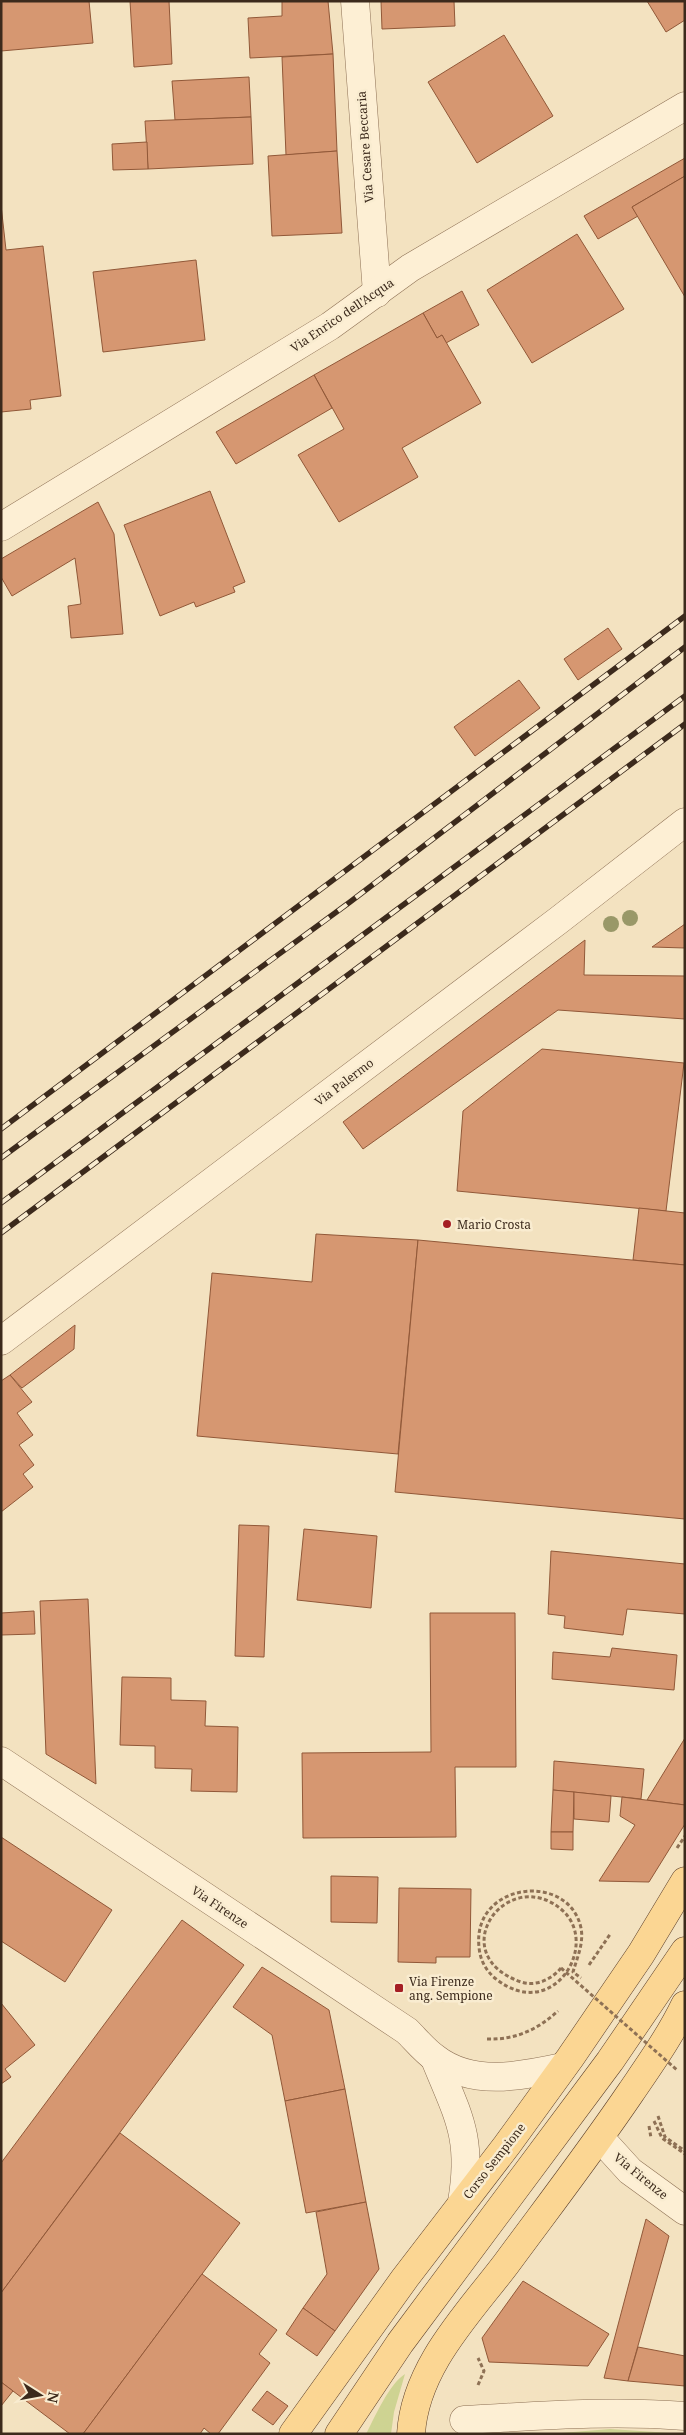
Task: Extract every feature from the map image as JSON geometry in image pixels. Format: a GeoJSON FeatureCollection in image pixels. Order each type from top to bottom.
{"type":"FeatureCollection","features":[{"type":"Feature","properties":{"kind":"main road","name":"Corso Sempione"},"geometry":{"type":"LineString","coordinates":[[294,2434],[462,2202],[507,2145],[563,2067],[641,1954],[685,1881]]}},
{"type":"Feature","properties":{"kind":"main road"},"geometry":{"type":"LineString","coordinates":[[339,2434],[400,2343],[610,2061],[685,1950]]}},
{"type":"Feature","properties":{"kind":"main road"},"geometry":{"type":"LineString","coordinates":[[411,2434],[415,2406],[422,2388],[446,2343],[600,2138],[672,2031],[685,2005]]}},
{"type":"Feature","properties":{"kind":"street","name":"Via Cesare Beccaria"},"geometry":{"type":"LineString","coordinates":[[355,1],[377,293]]}},
{"type":"Feature","properties":{"kind":"street","name":"Via Enrico dell'Acqua"},"geometry":{"type":"LineString","coordinates":[[1,526],[330,326],[410,268],[685,106]]}},
{"type":"Feature","properties":{"kind":"street","name":"Via Palermo"},"geometry":{"type":"LineString","coordinates":[[1,1341],[551,926],[685,822]]}},
{"type":"Feature","properties":{"kind":"street","name":"Via Firenze"},"geometry":{"type":"LineString","coordinates":[[1,1760],[407,2031],[435,2059],[452,2068],[507,2078],[563,2067]]}},
{"type":"Feature","properties":{"kind":"street","name":"Via Firenze"},"geometry":{"type":"LineString","coordinates":[[435,2059],[458,2110],[463,2130],[466,2174],[462,2202]]}},
{"type":"Feature","properties":{"kind":"street","name":"Via Firenze"},"geometry":{"type":"LineString","coordinates":[[600,2138],[630,2171],[685,2211]]}},
{"type":"Feature","properties":{"kind":"street"},"geometry":{"type":"LineString","coordinates":[[464,2420],[565,2414],[633,2413],[685,2416]]}},
{"type":"Feature","properties":{"kind":"path"},"geometry":{"type":"LineString","coordinates":[[574,1991],[581,1978],[573,1972],[581,1946],[581,1928],[575,1914],[564,1903],[544,1893],[523,1890],[499,1899],[489,1909],[481,1925],[478,1940],[483,1964],[491,1975],[506,1987],[526,1992],[548,1990],[559,1982],[564,1977],[569,1971],[576,1944],[575,1930],[570,1918],[548,1900],[534,1896],[522,1897],[509,1901],[497,1910],[486,1926],[484,1939],[489,1960],[507,1977],[525,1983],[539,1982],[554,1976],[561,1968],[568,1974],[575,1980],[626,2025],[677,2070],[673,2074]]}},
{"type":"Feature","properties":{"kind":"path"},"geometry":{"type":"LineString","coordinates":[[485,2039],[509,2038],[534,2030],[564,2004]]}},
{"type":"Feature","properties":{"kind":"path"},"geometry":{"type":"LineString","coordinates":[[658,2112],[658,2119],[666,2137],[685,2151]]}},
{"type":"Feature","properties":{"kind":"path"},"geometry":{"type":"LineString","coordinates":[[464,2420],[484,2371],[477,2355]]}},
{"type":"Feature","properties":{"kind":"green space"},"geometry":{"type":"Polygon","coordinates":[[[405,2374],[394,2412],[391,2434],[366,2434],[393,2385],[405,2374]]]}},
{"type":"Feature","properties":{"kind":"green space"},"geometry":{"type":"Polygon","coordinates":[[[610,2429],[685,2434],[549,2434],[610,2429]]]}},
{"type":"Feature","properties":{"kind":"building"},"geometry":{"type":"Polygon","coordinates":[[[1,1],[89,1],[93,43],[1,51],[1,1]]]}},
{"type":"Feature","properties":{"kind":"building"},"geometry":{"type":"Polygon","coordinates":[[[130,1],[169,1],[172,64],[134,67],[130,1]]]}},
{"type":"Feature","properties":{"kind":"building"},"geometry":{"type":"Polygon","coordinates":[[[282,1],[328,1],[333,54],[250,58],[248,18],[282,16],[282,1]]]}},
{"type":"Feature","properties":{"kind":"building"},"geometry":{"type":"Polygon","coordinates":[[[381,1],[454,1],[455,26],[382,29],[381,1]]]}},
{"type":"Feature","properties":{"kind":"building"},"geometry":{"type":"Polygon","coordinates":[[[647,1],[685,1],[685,20],[666,32],[647,1]]]}},
{"type":"Feature","properties":{"kind":"building"},"geometry":{"type":"Polygon","coordinates":[[[504,35],[553,116],[477,163],[428,82],[504,35]]]}},
{"type":"Feature","properties":{"kind":"building"},"geometry":{"type":"Polygon","coordinates":[[[333,54],[337,151],[286,155],[282,57],[333,54]]]}},
{"type":"Feature","properties":{"kind":"building"},"geometry":{"type":"Polygon","coordinates":[[[249,77],[251,117],[175,120],[172,81],[249,77]]]}},
{"type":"Feature","properties":{"kind":"building"},"geometry":{"type":"Polygon","coordinates":[[[251,117],[253,164],[148,169],[145,121],[251,117]]]}},
{"type":"Feature","properties":{"kind":"building"},"geometry":{"type":"Polygon","coordinates":[[[147,142],[148,169],[113,170],[112,144],[147,142]]]}},
{"type":"Feature","properties":{"kind":"building"},"geometry":{"type":"Polygon","coordinates":[[[337,151],[342,233],[272,236],[268,156],[337,151]]]}},
{"type":"Feature","properties":{"kind":"building"},"geometry":{"type":"Polygon","coordinates":[[[685,158],[685,176],[632,207],[638,216],[598,239],[584,216],[685,158]]]}},
{"type":"Feature","properties":{"kind":"building"},"geometry":{"type":"Polygon","coordinates":[[[685,176],[685,297],[632,207],[685,176]]]}},
{"type":"Feature","properties":{"kind":"building"},"geometry":{"type":"Polygon","coordinates":[[[1,205],[6,250],[43,246],[61,396],[30,400],[31,409],[1,412],[1,205]]]}},
{"type":"Feature","properties":{"kind":"building"},"geometry":{"type":"Polygon","coordinates":[[[577,234],[624,309],[532,363],[487,290],[577,234]]]}},
{"type":"Feature","properties":{"kind":"building"},"geometry":{"type":"Polygon","coordinates":[[[196,260],[205,340],[103,352],[93,272],[196,260]]]}},
{"type":"Feature","properties":{"kind":"building"},"geometry":{"type":"Polygon","coordinates":[[[462,291],[479,325],[446,343],[442,335],[437,338],[423,313],[462,291]]]}},
{"type":"Feature","properties":{"kind":"building"},"geometry":{"type":"Polygon","coordinates":[[[423,313],[437,338],[442,335],[481,403],[402,448],[418,477],[339,522],[298,455],[344,429],[314,375],[423,313]]]}},
{"type":"Feature","properties":{"kind":"building"},"geometry":{"type":"Polygon","coordinates":[[[314,375],[332,408],[236,464],[216,432],[314,375]]]}},
{"type":"Feature","properties":{"kind":"building"},"geometry":{"type":"Polygon","coordinates":[[[210,491],[245,582],[233,587],[235,592],[196,607],[194,602],[160,616],[124,525],[210,491]]]}},
{"type":"Feature","properties":{"kind":"building"},"geometry":{"type":"Polygon","coordinates":[[[98,502],[114,534],[123,634],[71,638],[68,606],[81,604],[75,558],[12,596],[1,577],[1,559],[98,502]]]}},
{"type":"Feature","properties":{"kind":"building"},"geometry":{"type":"Polygon","coordinates":[[[608,628],[622,649],[578,680],[564,659],[608,628]]]}},
{"type":"Feature","properties":{"kind":"building"},"geometry":{"type":"Polygon","coordinates":[[[519,680],[540,708],[475,756],[454,727],[519,680]]]}},
{"type":"Feature","properties":{"kind":"building"},"geometry":{"type":"Polygon","coordinates":[[[685,924],[685,948],[652,947],[685,924]]]}},
{"type":"Feature","properties":{"kind":"building"},"geometry":{"type":"Polygon","coordinates":[[[585,940],[584,975],[685,976],[685,1019],[558,1010],[363,1149],[343,1122],[585,940]]]}},
{"type":"Feature","properties":{"kind":"building"},"geometry":{"type":"Polygon","coordinates":[[[542,1049],[684,1063],[666,1211],[457,1191],[463,1111],[542,1049]]]}},
{"type":"Feature","properties":{"kind":"building"},"geometry":{"type":"Polygon","coordinates":[[[639,1208],[685,1213],[685,1265],[633,1260],[639,1208]]]}},
{"type":"Feature","properties":{"kind":"building"},"geometry":{"type":"Polygon","coordinates":[[[316,1234],[418,1240],[398,1454],[197,1436],[212,1273],[312,1282],[316,1234]]]}},
{"type":"Feature","properties":{"kind":"building"},"geometry":{"type":"Polygon","coordinates":[[[418,1240],[685,1265],[685,1519],[395,1492],[418,1240]]]}},
{"type":"Feature","properties":{"kind":"building"},"geometry":{"type":"Polygon","coordinates":[[[75,1325],[74,1349],[22,1388],[10,1375],[75,1325]]]}},
{"type":"Feature","properties":{"kind":"building"},"geometry":{"type":"Polygon","coordinates":[[[10,1375],[32,1402],[17,1413],[33,1435],[19,1445],[34,1465],[23,1474],[33,1487],[1,1512],[1,1381],[10,1375]]]}},
{"type":"Feature","properties":{"kind":"building"},"geometry":{"type":"Polygon","coordinates":[[[239,1525],[269,1526],[264,1657],[235,1656],[239,1525]]]}},
{"type":"Feature","properties":{"kind":"building"},"geometry":{"type":"Polygon","coordinates":[[[304,1529],[377,1536],[371,1608],[297,1600],[304,1529]]]}},
{"type":"Feature","properties":{"kind":"building"},"geometry":{"type":"Polygon","coordinates":[[[551,1551],[685,1564],[685,1614],[627,1609],[623,1635],[564,1628],[565,1616],[548,1614],[551,1551]]]}},
{"type":"Feature","properties":{"kind":"building"},"geometry":{"type":"Polygon","coordinates":[[[88,1599],[96,1784],[46,1754],[40,1601],[88,1599]]]}},
{"type":"Feature","properties":{"kind":"building"},"geometry":{"type":"Polygon","coordinates":[[[34,1611],[35,1634],[1,1635],[1,1613],[34,1611]]]}},
{"type":"Feature","properties":{"kind":"building"},"geometry":{"type":"Polygon","coordinates":[[[430,1613],[515,1613],[516,1767],[455,1767],[456,1837],[303,1838],[302,1753],[431,1752],[430,1613]]]}},
{"type":"Feature","properties":{"kind":"building"},"geometry":{"type":"Polygon","coordinates":[[[612,1648],[677,1655],[674,1690],[552,1679],[553,1652],[610,1657],[612,1648]]]}},
{"type":"Feature","properties":{"kind":"building"},"geometry":{"type":"Polygon","coordinates":[[[122,1677],[171,1678],[171,1700],[206,1701],[205,1726],[238,1727],[237,1792],[191,1791],[192,1769],[155,1768],[155,1746],[120,1745],[122,1677]]]}},
{"type":"Feature","properties":{"kind":"building"},"geometry":{"type":"Polygon","coordinates":[[[685,1738],[685,1805],[647,1800],[685,1738]]]}},
{"type":"Feature","properties":{"kind":"building"},"geometry":{"type":"Polygon","coordinates":[[[554,1761],[644,1769],[641,1799],[553,1790],[554,1761]]]}},
{"type":"Feature","properties":{"kind":"building"},"geometry":{"type":"Polygon","coordinates":[[[553,1790],[574,1792],[573,1832],[551,1832],[553,1790]]]}},
{"type":"Feature","properties":{"kind":"building"},"geometry":{"type":"Polygon","coordinates":[[[574,1792],[611,1796],[609,1822],[574,1819],[574,1792]]]}},
{"type":"Feature","properties":{"kind":"building"},"geometry":{"type":"Polygon","coordinates":[[[622,1797],[685,1805],[685,1824],[649,1882],[599,1881],[635,1825],[620,1816],[622,1797]]]}},
{"type":"Feature","properties":{"kind":"building"},"geometry":{"type":"Polygon","coordinates":[[[551,1832],[573,1832],[573,1850],[551,1849],[551,1832]]]}},
{"type":"Feature","properties":{"kind":"building"},"geometry":{"type":"Polygon","coordinates":[[[1,1837],[112,1910],[65,1982],[1,1941],[1,1837]]]}},
{"type":"Feature","properties":{"kind":"building"},"geometry":{"type":"Polygon","coordinates":[[[331,1876],[378,1877],[377,1923],[331,1922],[331,1876]]]}},
{"type":"Feature","properties":{"kind":"building"},"geometry":{"type":"Polygon","coordinates":[[[399,1888],[471,1889],[470,1957],[436,1957],[436,1963],[398,1962],[399,1888]]]}},
{"type":"Feature","properties":{"kind":"building"},"geometry":{"type":"Polygon","coordinates":[[[182,1920],[244,1965],[1,2293],[1,2163],[182,1920]]]}},
{"type":"Feature","properties":{"kind":"building"},"geometry":{"type":"Polygon","coordinates":[[[262,1967],[329,2010],[345,2089],[285,2101],[272,2035],[233,2007],[262,1967]]]}},
{"type":"Feature","properties":{"kind":"building"},"geometry":{"type":"Polygon","coordinates":[[[1,2003],[35,2045],[5,2069],[11,2077],[1,2084],[1,2003]]]}},
{"type":"Feature","properties":{"kind":"building"},"geometry":{"type":"Polygon","coordinates":[[[345,2089],[366,2202],[306,2213],[285,2101],[345,2089]]]}},
{"type":"Feature","properties":{"kind":"building"},"geometry":{"type":"Polygon","coordinates":[[[120,2133],[240,2223],[83,2434],[70,2434],[1,2382],[1,2293],[120,2133]]]}},
{"type":"Feature","properties":{"kind":"building"},"geometry":{"type":"Polygon","coordinates":[[[366,2202],[379,2269],[335,2331],[303,2308],[327,2274],[316,2212],[366,2202]]]}},
{"type":"Feature","properties":{"kind":"building"},"geometry":{"type":"Polygon","coordinates":[[[646,2219],[669,2236],[628,2381],[604,2378],[646,2219]]]}},
{"type":"Feature","properties":{"kind":"building"},"geometry":{"type":"Polygon","coordinates":[[[202,2274],[277,2330],[259,2354],[270,2363],[218,2434],[211,2434],[204,2428],[200,2434],[83,2434],[202,2274]]]}},
{"type":"Feature","properties":{"kind":"building"},"geometry":{"type":"Polygon","coordinates":[[[523,2281],[609,2334],[588,2366],[489,2362],[482,2338],[523,2281]]]}},
{"type":"Feature","properties":{"kind":"building"},"geometry":{"type":"Polygon","coordinates":[[[303,2308],[335,2331],[317,2356],[286,2334],[303,2308]]]}},
{"type":"Feature","properties":{"kind":"building"},"geometry":{"type":"Polygon","coordinates":[[[638,2347],[685,2356],[685,2386],[628,2381],[638,2347]]]}},
{"type":"Feature","properties":{"kind":"building"},"geometry":{"type":"Polygon","coordinates":[[[1,2382],[13,2391],[1,2406],[1,2382]]]}},
{"type":"Feature","properties":{"kind":"building"},"geometry":{"type":"Polygon","coordinates":[[[267,2391],[288,2406],[273,2425],[252,2410],[267,2391]]]}},
{"type":"Feature","properties":{"kind":"railway"},"geometry":{"type":"LineString","coordinates":[[1,1129],[685,616]]}},
{"type":"Feature","properties":{"kind":"railway"},"geometry":{"type":"LineString","coordinates":[[1,1158],[350,902],[685,647]]}},
{"type":"Feature","properties":{"kind":"railway"},"geometry":{"type":"LineString","coordinates":[[1,1203],[685,696]]}},
{"type":"Feature","properties":{"kind":"railway"},"geometry":{"type":"LineString","coordinates":[[1,1233],[685,724]]}},
{"type":"Feature","properties":{"kind":"place","name":"Mario Crosta"},"geometry":{"type":"Point","coordinates":[447,1224]}},
{"type":"Feature","properties":{"kind":"place","name":"Via Firenze ang. Sempione"},"geometry":{"type":"Point","coordinates":[399,1988]}}]}
